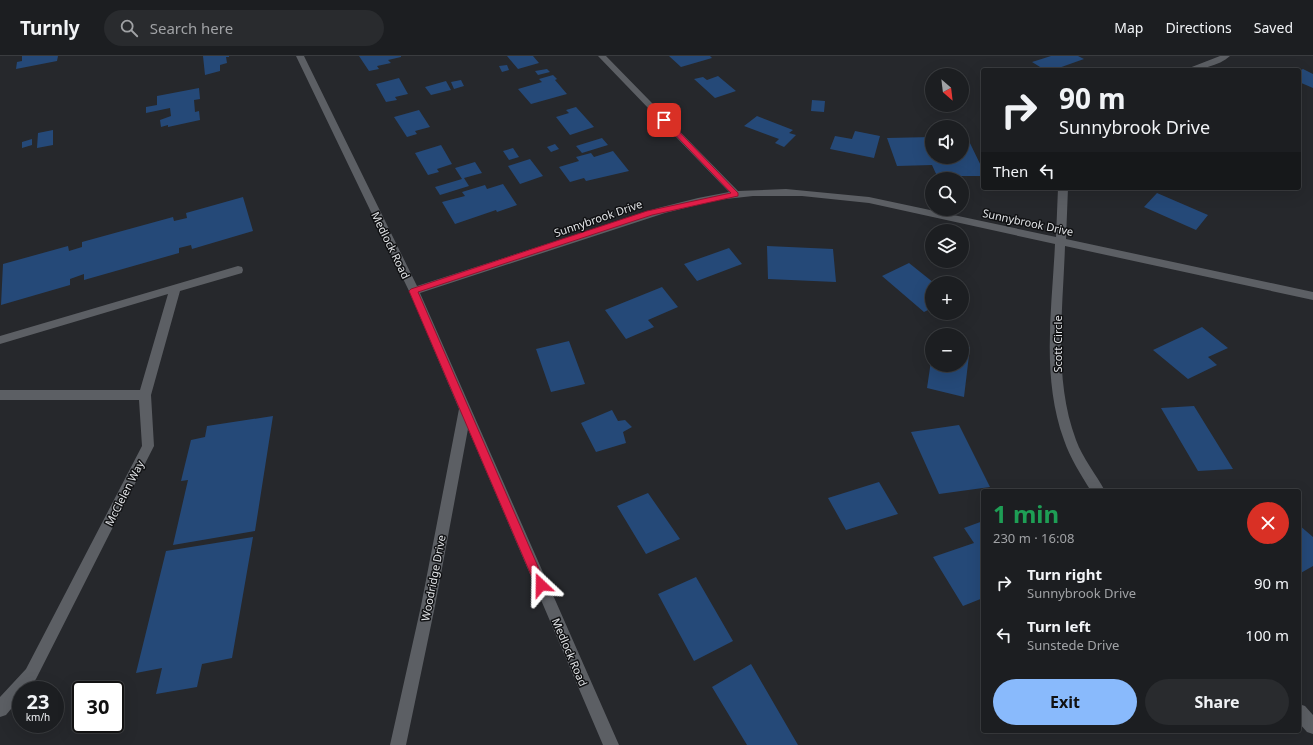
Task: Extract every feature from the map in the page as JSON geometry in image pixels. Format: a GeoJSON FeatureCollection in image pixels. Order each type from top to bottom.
{"type":"FeatureCollection","features":[{"type":"Feature","properties":{"kind":"street","name":"Medlock Road"},"geometry":{"type":"LineString","coordinates":[[300,56],[414,291],[611,745]]}},
{"type":"Feature","properties":{"kind":"street"},"geometry":{"type":"LineString","coordinates":[[602,56],[736,194]]}},
{"type":"Feature","properties":{"kind":"street"},"geometry":{"type":"LineString","coordinates":[[1194,68],[1226,56]]}},
{"type":"Feature","properties":{"kind":"street","name":"Scott Circle"},"geometry":{"type":"LineString","coordinates":[[1063,190],[1055,360],[1059,397],[1070,440],[1085,471],[1097,489]]}},
{"type":"Feature","properties":{"kind":"street","name":"Sunnybrook Drive"},"geometry":{"type":"LineString","coordinates":[[414,291],[650,213],[736,194],[774,192],[818,194],[869,200],[1313,296]]}},
{"type":"Feature","properties":{"kind":"street"},"geometry":{"type":"LineString","coordinates":[[0,340],[238,270]]}},
{"type":"Feature","properties":{"kind":"street","name":"McClelen Way"},"geometry":{"type":"LineString","coordinates":[[0,709],[30,674],[148,446],[145,395],[176,289]]}},
{"type":"Feature","properties":{"kind":"street"},"geometry":{"type":"LineString","coordinates":[[0,395],[145,395]]}},
{"type":"Feature","properties":{"kind":"street","name":"Woodridge Drive"},"geometry":{"type":"LineString","coordinates":[[398,745],[428,606],[465,410]]}},
{"type":"Feature","properties":{"kind":"street"},"geometry":{"type":"LineString","coordinates":[[1301,714],[1313,726]]}},
{"type":"Feature","properties":{"kind":"building"},"geometry":{"type":"Polygon","coordinates":[[[22,56],[58,56],[57,61],[16,69],[17,62],[22,61],[22,56]]]}},
{"type":"Feature","properties":{"kind":"building"},"geometry":{"type":"Polygon","coordinates":[[[203,56],[229,57],[226,57],[227,63],[220,65],[220,71],[205,75],[203,56]]]}},
{"type":"Feature","properties":{"kind":"building"},"geometry":{"type":"Polygon","coordinates":[[[359,56],[401,57],[388,60],[391,63],[377,66],[379,69],[369,71],[359,56]]]}},
{"type":"Feature","properties":{"kind":"building"},"geometry":{"type":"Polygon","coordinates":[[[507,56],[533,56],[539,63],[518,69],[507,56]]]}},
{"type":"Feature","properties":{"kind":"building"},"geometry":{"type":"Polygon","coordinates":[[[669,56],[710,56],[712,58],[681,67],[669,56]]]}},
{"type":"Feature","properties":{"kind":"building"},"geometry":{"type":"Polygon","coordinates":[[[1051,56],[1078,56],[1084,59],[1059,68],[1042,68],[1032,62],[1051,56]]]}},
{"type":"Feature","properties":{"kind":"building"},"geometry":{"type":"Polygon","coordinates":[[[507,65],[509,70],[502,72],[499,66],[507,65]]]}},
{"type":"Feature","properties":{"kind":"building"},"geometry":{"type":"Polygon","coordinates":[[[547,69],[550,72],[538,75],[535,71],[547,69]]]}},
{"type":"Feature","properties":{"kind":"building"},"geometry":{"type":"Polygon","coordinates":[[[1303,69],[1313,74],[1313,88],[1301,83],[1301,70],[1303,69]]]}},
{"type":"Feature","properties":{"kind":"building"},"geometry":{"type":"Polygon","coordinates":[[[553,75],[557,79],[555,80],[567,94],[531,104],[518,89],[542,82],[539,79],[553,75]]]}},
{"type":"Feature","properties":{"kind":"building"},"geometry":{"type":"Polygon","coordinates":[[[718,76],[736,91],[715,98],[694,79],[703,77],[707,80],[718,76]]]}},
{"type":"Feature","properties":{"kind":"building"},"geometry":{"type":"Polygon","coordinates":[[[399,78],[408,94],[395,97],[397,100],[386,102],[376,84],[399,78]]]}},
{"type":"Feature","properties":{"kind":"building"},"geometry":{"type":"Polygon","coordinates":[[[461,80],[464,86],[454,89],[451,82],[461,80]]]}},
{"type":"Feature","properties":{"kind":"building"},"geometry":{"type":"Polygon","coordinates":[[[446,81],[451,90],[431,95],[425,87],[446,81]]]}},
{"type":"Feature","properties":{"kind":"building"},"geometry":{"type":"Polygon","coordinates":[[[199,88],[200,99],[194,100],[195,112],[199,111],[200,120],[168,127],[168,125],[161,127],[160,120],[171,116],[170,108],[146,113],[146,107],[157,105],[157,96],[199,88]]]}},
{"type":"Feature","properties":{"kind":"building"},"geometry":{"type":"Polygon","coordinates":[[[812,100],[825,101],[824,112],[811,111],[812,100]]]}},
{"type":"Feature","properties":{"kind":"building"},"geometry":{"type":"Polygon","coordinates":[[[576,107],[594,127],[570,135],[556,117],[569,113],[566,110],[576,107]]]}},
{"type":"Feature","properties":{"kind":"building"},"geometry":{"type":"Polygon","coordinates":[[[419,110],[430,127],[415,131],[417,134],[407,137],[394,117],[419,110]]]}},
{"type":"Feature","properties":{"kind":"building"},"geometry":{"type":"Polygon","coordinates":[[[757,116],[793,130],[789,133],[796,135],[784,147],[775,143],[779,139],[744,126],[757,116]]]}},
{"type":"Feature","properties":{"kind":"building"},"geometry":{"type":"Polygon","coordinates":[[[53,130],[53,145],[37,148],[38,133],[53,130]]]}},
{"type":"Feature","properties":{"kind":"building"},"geometry":{"type":"Polygon","coordinates":[[[855,131],[880,136],[874,158],[830,149],[835,136],[852,139],[855,131]]]}},
{"type":"Feature","properties":{"kind":"building"},"geometry":{"type":"Polygon","coordinates":[[[925,137],[925,164],[969,164],[969,141],[981,166],[981,176],[969,176],[969,172],[935,172],[932,165],[897,166],[887,138],[925,137]]]}},
{"type":"Feature","properties":{"kind":"building"},"geometry":{"type":"Polygon","coordinates":[[[602,138],[608,145],[582,153],[576,146],[602,138]]]}},
{"type":"Feature","properties":{"kind":"building"},"geometry":{"type":"Polygon","coordinates":[[[32,139],[32,145],[22,148],[22,142],[32,139]]]}},
{"type":"Feature","properties":{"kind":"building"},"geometry":{"type":"Polygon","coordinates":[[[555,144],[559,149],[551,152],[547,147],[555,144]]]}},
{"type":"Feature","properties":{"kind":"building"},"geometry":{"type":"Polygon","coordinates":[[[441,145],[452,164],[437,169],[439,172],[428,175],[415,153],[441,145]]]}},
{"type":"Feature","properties":{"kind":"building"},"geometry":{"type":"Polygon","coordinates":[[[513,148],[519,157],[509,160],[503,151],[513,148]]]}},
{"type":"Feature","properties":{"kind":"building"},"geometry":{"type":"Polygon","coordinates":[[[613,151],[629,171],[586,181],[584,178],[570,182],[559,167],[579,161],[576,157],[591,153],[594,157],[613,151]]]}},
{"type":"Feature","properties":{"kind":"building"},"geometry":{"type":"Polygon","coordinates":[[[530,159],[543,176],[520,184],[508,166],[530,159]]]}},
{"type":"Feature","properties":{"kind":"building"},"geometry":{"type":"Polygon","coordinates":[[[475,162],[482,173],[464,178],[469,186],[440,195],[435,187],[462,179],[455,168],[475,162]]]}},
{"type":"Feature","properties":{"kind":"building"},"geometry":{"type":"Polygon","coordinates":[[[503,184],[517,205],[497,212],[496,210],[455,224],[442,202],[465,196],[462,192],[485,185],[487,189],[503,184]]]}},
{"type":"Feature","properties":{"kind":"building"},"geometry":{"type":"Polygon","coordinates":[[[1157,193],[1208,215],[1196,230],[1144,207],[1157,193]]]}},
{"type":"Feature","properties":{"kind":"building"},"geometry":{"type":"Polygon","coordinates":[[[243,197],[253,231],[192,249],[191,245],[179,248],[179,253],[84,280],[84,274],[70,279],[70,285],[1,305],[3,264],[68,246],[69,251],[82,247],[82,242],[173,217],[174,221],[187,218],[186,213],[243,197]]]}},
{"type":"Feature","properties":{"kind":"building"},"geometry":{"type":"Polygon","coordinates":[[[767,246],[833,249],[836,282],[768,279],[767,246]]]}},
{"type":"Feature","properties":{"kind":"building"},"geometry":{"type":"Polygon","coordinates":[[[729,248],[742,264],[697,281],[684,264],[729,248]]]}},
{"type":"Feature","properties":{"kind":"building"},"geometry":{"type":"Polygon","coordinates":[[[909,263],[925,276],[925,312],[924,312],[882,276],[909,263]]]}},
{"type":"Feature","properties":{"kind":"building"},"geometry":{"type":"Polygon","coordinates":[[[662,287],[678,307],[648,320],[654,327],[626,339],[605,310],[662,287]]]}},
{"type":"Feature","properties":{"kind":"building"},"geometry":{"type":"Polygon","coordinates":[[[1202,327],[1228,348],[1208,357],[1217,365],[1188,379],[1153,350],[1202,327]]]}},
{"type":"Feature","properties":{"kind":"building"},"geometry":{"type":"Polygon","coordinates":[[[569,341],[585,384],[551,392],[536,349],[569,341]]]}},
{"type":"Feature","properties":{"kind":"building"},"geometry":{"type":"Polygon","coordinates":[[[929,372],[967,372],[964,397],[927,388],[929,372]]]}},
{"type":"Feature","properties":{"kind":"building"},"geometry":{"type":"Polygon","coordinates":[[[1194,406],[1233,469],[1198,471],[1161,408],[1194,406]]]}},
{"type":"Feature","properties":{"kind":"building"},"geometry":{"type":"Polygon","coordinates":[[[612,410],[618,421],[625,420],[632,427],[623,432],[626,443],[596,452],[581,423],[612,410]]]}},
{"type":"Feature","properties":{"kind":"building"},"geometry":{"type":"Polygon","coordinates":[[[273,416],[255,531],[173,545],[188,480],[181,481],[191,440],[205,437],[207,426],[273,416]]]}},
{"type":"Feature","properties":{"kind":"building"},"geometry":{"type":"Polygon","coordinates":[[[959,425],[990,487],[939,494],[911,432],[959,425]]]}},
{"type":"Feature","properties":{"kind":"building"},"geometry":{"type":"Polygon","coordinates":[[[879,482],[898,514],[846,530],[828,498],[879,482]]]}},
{"type":"Feature","properties":{"kind":"building"},"geometry":{"type":"Polygon","coordinates":[[[648,493],[680,539],[646,554],[617,506],[648,493]]]}},
{"type":"Feature","properties":{"kind":"building"},"geometry":{"type":"Polygon","coordinates":[[[981,522],[981,599],[963,606],[933,557],[974,543],[964,528],[981,522]]]}},
{"type":"Feature","properties":{"kind":"building"},"geometry":{"type":"Polygon","coordinates":[[[1301,527],[1313,537],[1313,566],[1301,573],[1301,527]]]}},
{"type":"Feature","properties":{"kind":"building"},"geometry":{"type":"Polygon","coordinates":[[[253,537],[232,658],[202,664],[197,687],[156,694],[162,668],[136,673],[166,551],[253,537]]]}},
{"type":"Feature","properties":{"kind":"building"},"geometry":{"type":"Polygon","coordinates":[[[696,577],[733,641],[694,661],[658,594],[696,577]]]}},
{"type":"Feature","properties":{"kind":"building"},"geometry":{"type":"Polygon","coordinates":[[[751,664],[798,745],[747,745],[712,687],[751,664]]]}},
{"type":"Feature","properties":{"kind":"route"},"geometry":{"type":"LineString","coordinates":[[541,585],[414,291],[650,213],[736,194],[664,120]]}}]}
